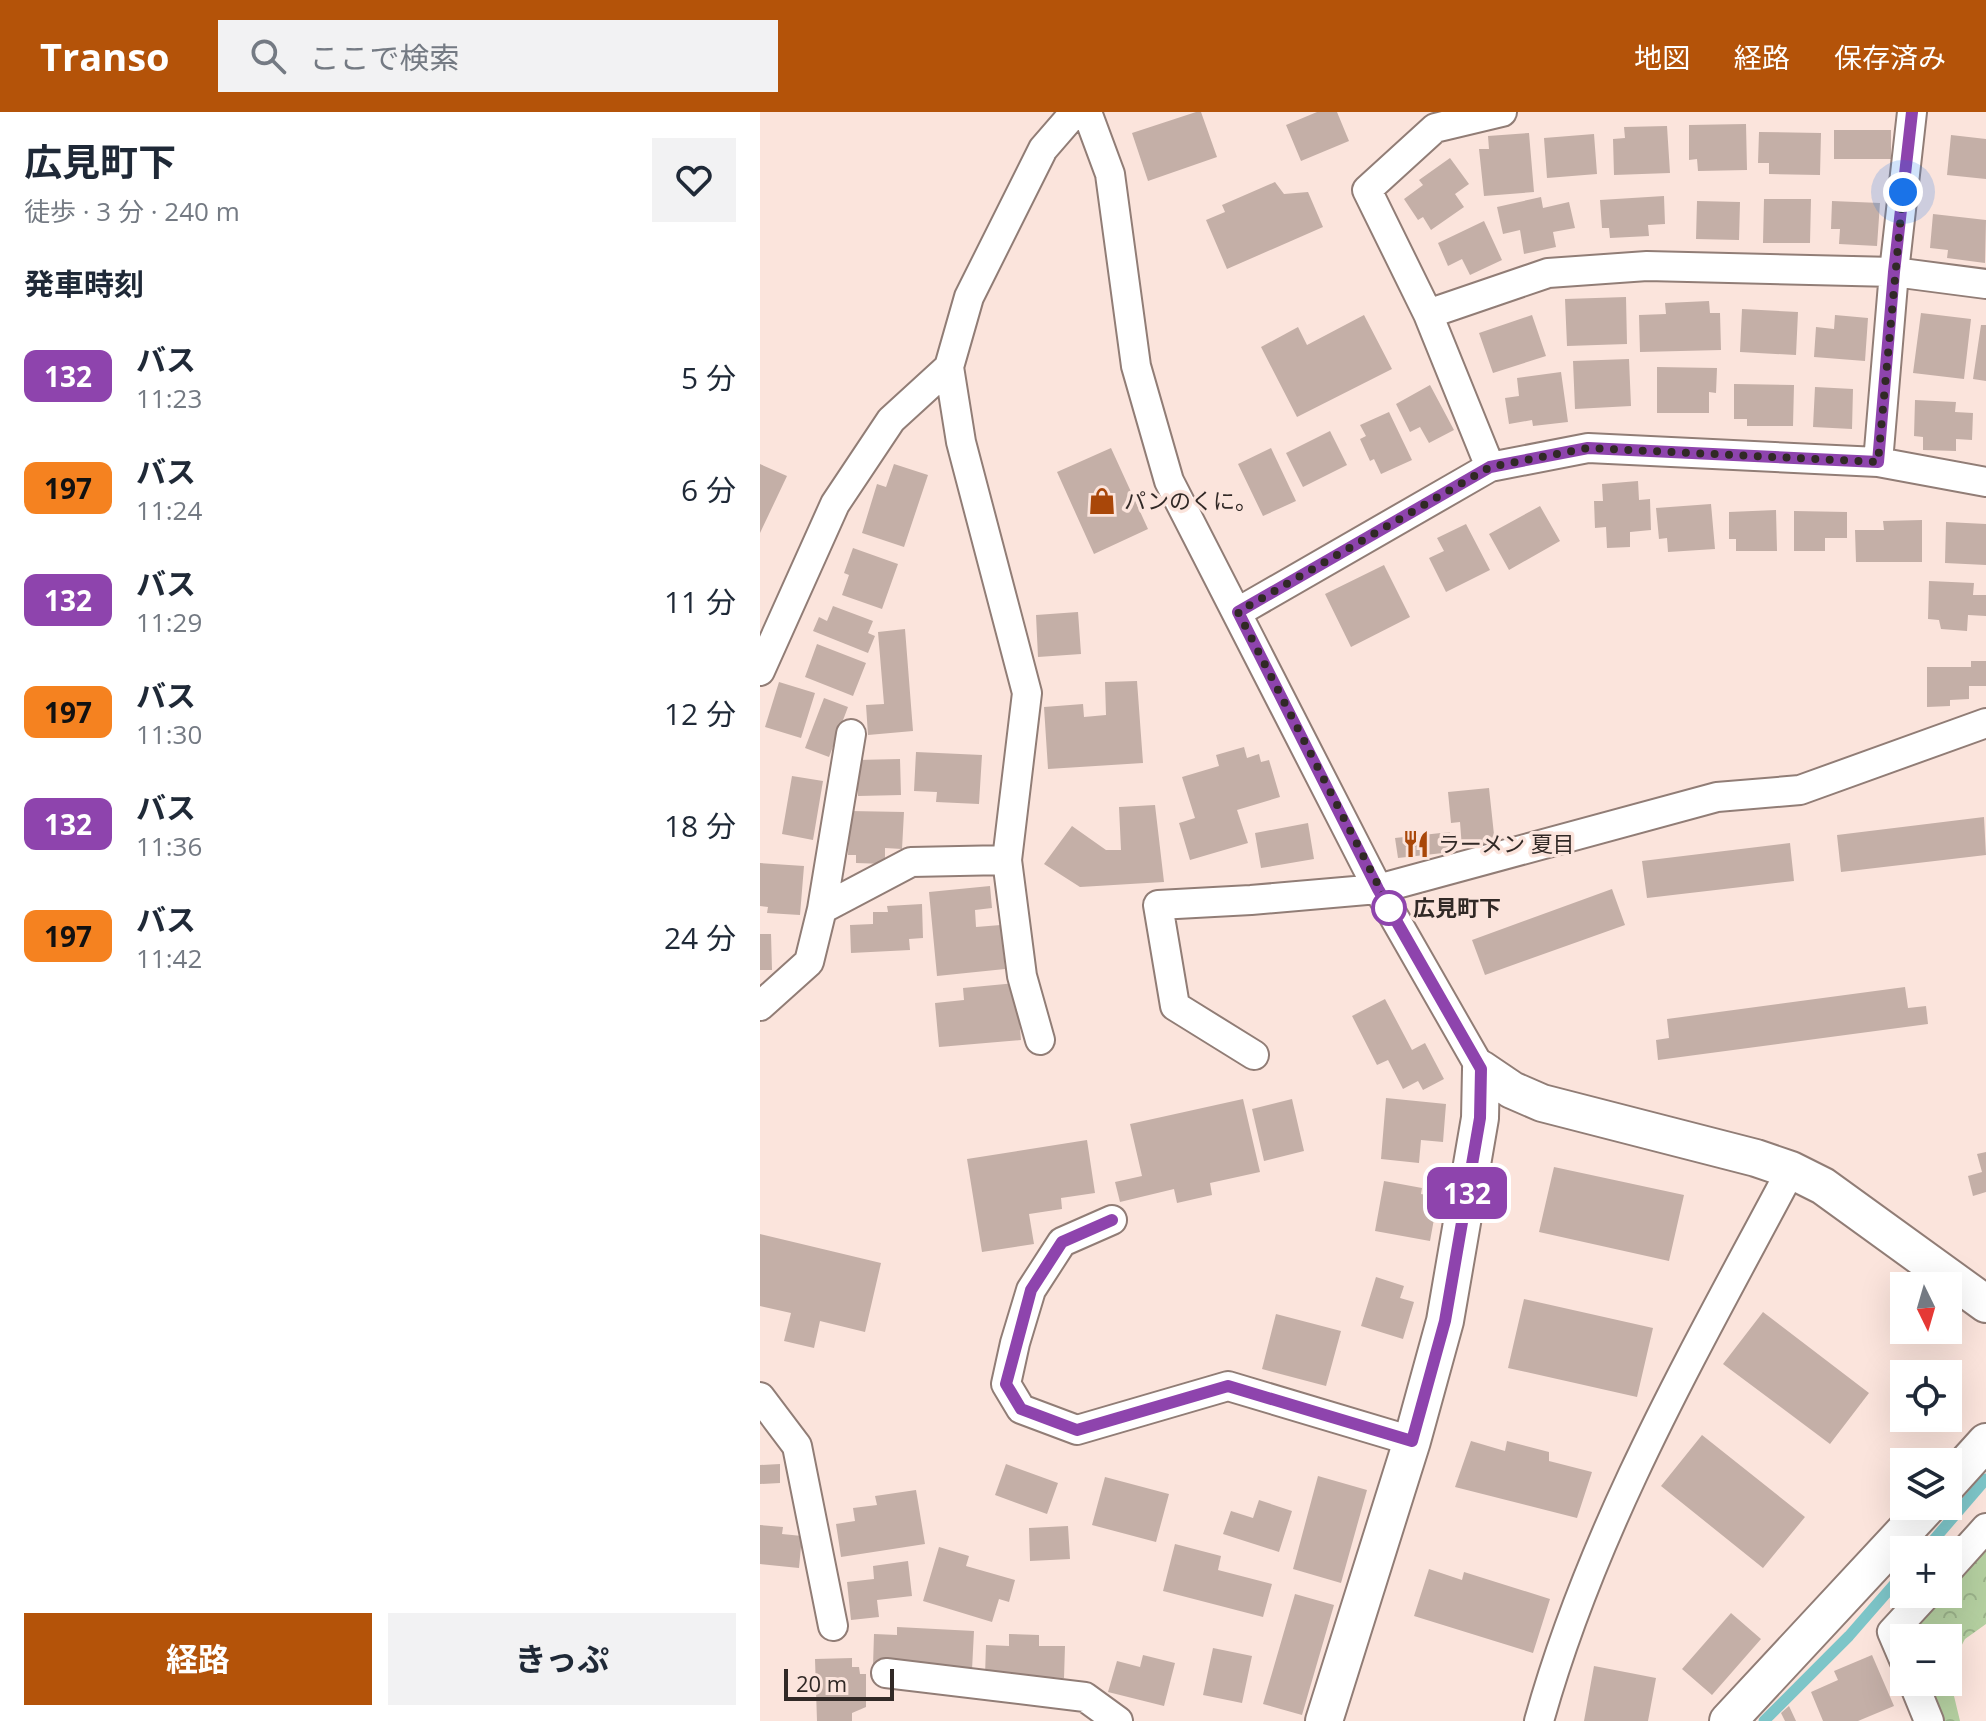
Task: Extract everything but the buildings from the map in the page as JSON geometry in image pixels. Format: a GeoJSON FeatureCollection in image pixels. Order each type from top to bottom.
{"type":"FeatureCollection","features":[{"type":"Feature","properties":{"kind":"street"},"geometry":{"type":"LineString","coordinates":[[1040,1040],[1022,976],[1007,860],[1027,693],[961,442],[949,367],[969,297],[1043,149],[1075,112]]}},
{"type":"Feature","properties":{"kind":"street"},"geometry":{"type":"LineString","coordinates":[[1087,112],[1110,174],[1136,366],[1169,481],[1378,889],[1481,1069],[1512,1090],[1542,1103],[1756,1158],[1791,1170],[1823,1186],[1986,1304]]}},
{"type":"Feature","properties":{"kind":"street"},"geometry":{"type":"LineString","coordinates":[[1490,467],[1428,314],[1367,190],[1435,128],[1502,112]]}},
{"type":"Feature","properties":{"kind":"street"},"geometry":{"type":"LineString","coordinates":[[1878,462],[1894,272],[1912,112]]}},
{"type":"Feature","properties":{"kind":"street"},"geometry":{"type":"LineString","coordinates":[[1428,314],[1548,273],[1647,266],[1894,272],[1986,284]]}},
{"type":"Feature","properties":{"kind":"street"},"geometry":{"type":"LineString","coordinates":[[760,671],[835,504],[891,420],[949,367]]}},
{"type":"Feature","properties":{"kind":"street"},"geometry":{"type":"LineString","coordinates":[[1238,612],[1490,467],[1588,448],[1878,462],[1986,482]]}},
{"type":"Feature","properties":{"kind":"street"},"geometry":{"type":"LineString","coordinates":[[1254,1055],[1175,1006],[1158,905],[1378,889],[1717,797],[1800,790],[1986,723]]}},
{"type":"Feature","properties":{"kind":"street"},"geometry":{"type":"LineString","coordinates":[[760,1006],[809,962],[822,909],[851,734]]}},
{"type":"Feature","properties":{"kind":"street"},"geometry":{"type":"LineString","coordinates":[[822,909],[911,862],[1007,860]]}},
{"type":"Feature","properties":{"kind":"street"},"geometry":{"type":"LineString","coordinates":[[1324,1721],[1412,1441],[1445,1321],[1480,1118],[1481,1069]]}},
{"type":"Feature","properties":{"kind":"street"},"geometry":{"type":"LineString","coordinates":[[1539,1721],[1554,1669],[1614,1512],[1658,1419],[1791,1170]]}},
{"type":"Feature","properties":{"kind":"street"},"geometry":{"type":"LineString","coordinates":[[1112,1220],[1062,1242],[1031,1290],[1006,1384],[1021,1409],[1077,1430],[1228,1386],[1412,1441]]}},
{"type":"Feature","properties":{"kind":"street"},"geometry":{"type":"LineString","coordinates":[[760,1397],[797,1446],[833,1626]]}},
{"type":"Feature","properties":{"kind":"street"},"geometry":{"type":"LineString","coordinates":[[1962,1469],[1986,1442]]}},
{"type":"Feature","properties":{"kind":"street"},"geometry":{"type":"LineString","coordinates":[[1728,1721],[1915,1520]]}},
{"type":"Feature","properties":{"kind":"street"},"geometry":{"type":"LineString","coordinates":[[1962,1555],[1986,1528]]}},
{"type":"Feature","properties":{"kind":"street"},"geometry":{"type":"LineString","coordinates":[[1899,1624],[1914,1608]]}},
{"type":"Feature","properties":{"kind":"street"},"geometry":{"type":"LineString","coordinates":[[886,1673],[1085,1697],[1118,1721]]}},
{"type":"Feature","properties":{"kind":"street"},"geometry":{"type":"LineString","coordinates":[[1919,1696],[1929,1721]]}},
{"type":"Feature","properties":{"kind":"green space"},"geometry":{"type":"Polygon","coordinates":[[[1986,1539],[1986,1624],[1962,1645],[1962,1624],[1916,1624],[1928,1608],[1962,1608],[1962,1567],[1986,1539]]]}},
{"type":"Feature","properties":{"kind":"green space"},"geometry":{"type":"Polygon","coordinates":[[[1926,1696],[1954,1696],[1960,1721],[1936,1721],[1926,1696]]]}},
{"type":"Feature","properties":{"kind":"waterway"},"geometry":{"type":"LineString","coordinates":[[1937,1536],[1986,1479]]}},
{"type":"Feature","properties":{"kind":"waterway"},"geometry":{"type":"LineString","coordinates":[[1764,1721],[1849,1636],[1890,1589]]}},
{"type":"Feature","properties":{"kind":"bus line","name":"132"},"geometry":{"type":"LineString","coordinates":[[1112,1220],[1062,1242],[1031,1290],[1006,1384],[1021,1409],[1077,1430],[1228,1386],[1412,1441],[1445,1321],[1480,1118],[1481,1069],[1378,889],[1238,612],[1490,467],[1588,448],[1878,462],[1894,272],[1912,112]]}},
{"type":"Feature","properties":{"kind":"place","name":"パンのくに。"},"geometry":{"type":"Point","coordinates":[1102,501]}},
{"type":"Feature","properties":{"kind":"place","name":"ラーメン 夏目"},"geometry":{"type":"Point","coordinates":[1416,844]}},
{"type":"Feature","properties":{"kind":"place","name":"広見町下"},"geometry":{"type":"Point","coordinates":[1389,908]}},
{"type":"Feature","properties":{"kind":"route"},"geometry":{"type":"LineString","coordinates":[[1389,908],[1393,914],[1238,612],[1490,467],[1588,448],[1878,462],[1903,192]]}}]}
